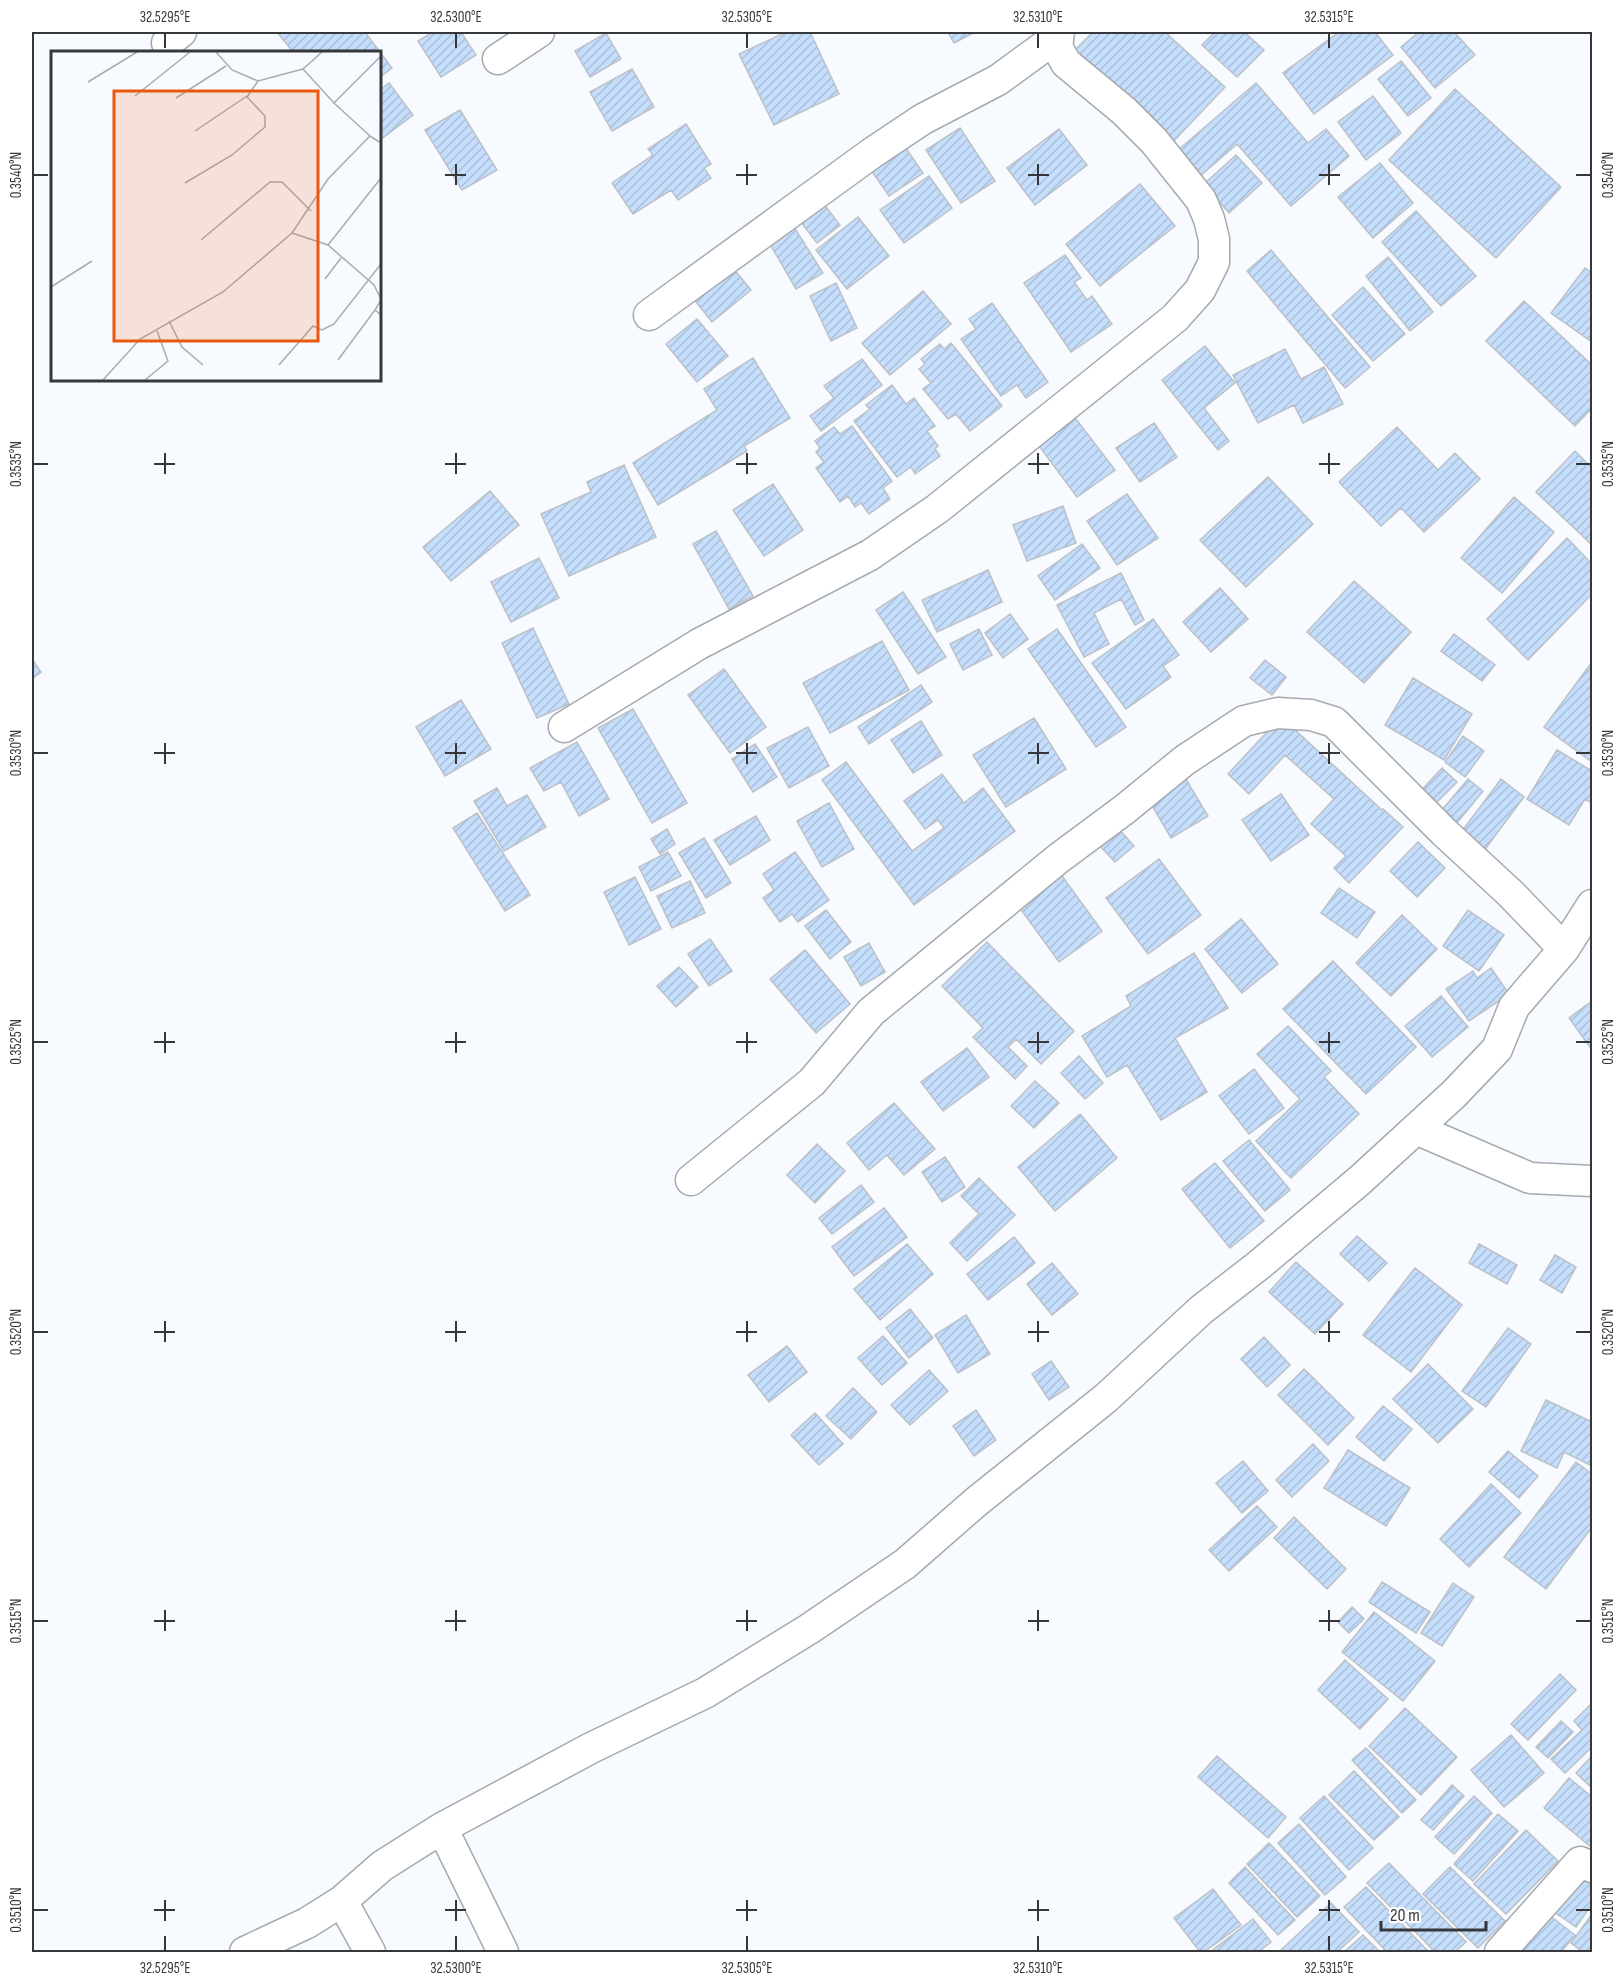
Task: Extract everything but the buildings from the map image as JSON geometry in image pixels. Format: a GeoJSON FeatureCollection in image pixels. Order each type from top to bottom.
{"type":"FeatureCollection","features":[{"type":"Feature","properties":{"kind":"street"},"geometry":{"type":"LineString","coordinates":[[498,59],[539,32]]}},
{"type":"Feature","properties":{"kind":"street"},"geometry":{"type":"LineString","coordinates":[[649,315],[872,153],[923,119],[998,80],[1058,34]]}},
{"type":"Feature","properties":{"kind":"street"},"geometry":{"type":"LineString","coordinates":[[564,726],[699,644],[870,555],[938,509],[1174,318],[1200,290],[1214,262],[1214,239],[1201,200],[1154,141],[1124,111],[1066,63],[1057,47],[1058,34]]}},
{"type":"Feature","properties":{"kind":"street"},"geometry":{"type":"LineString","coordinates":[[691,1180],[812,1082],[871,1012],[901,986],[1185,760],[1244,721],[1278,713],[1311,715],[1334,722],[1445,833],[1511,894],[1564,949]]}},
{"type":"Feature","properties":{"kind":"street"},"geometry":{"type":"LineString","coordinates":[[245,1953],[307,1923],[342,1901],[382,1866],[442,1828],[591,1748],[705,1693],[809,1629],[905,1564],[976,1502],[1106,1398],[1201,1310],[1259,1265],[1359,1181],[1454,1094],[1497,1049],[1514,1006],[1564,949],[1593,904]]}},
{"type":"Feature","properties":{"kind":"street"},"geometry":{"type":"LineString","coordinates":[[1416,1129],[1530,1178],[1593,1181]]}},
{"type":"Feature","properties":{"kind":"street"},"geometry":{"type":"LineString","coordinates":[[442,1828],[503,1953]]}},
{"type":"Feature","properties":{"kind":"street"},"geometry":{"type":"LineString","coordinates":[[1500,1953],[1580,1862],[1593,1867]]}},
{"type":"Feature","properties":{"kind":"street"},"geometry":{"type":"LineString","coordinates":[[342,1901],[370,1953]]}}]}
